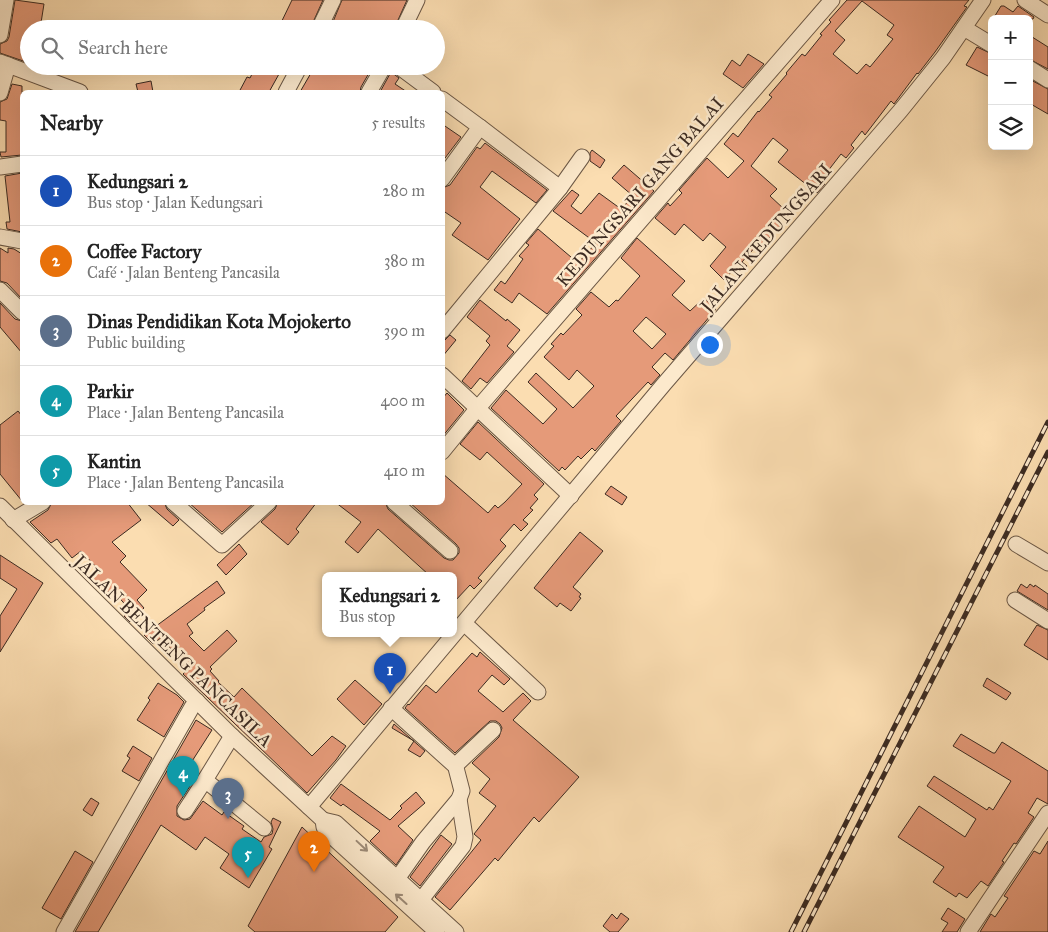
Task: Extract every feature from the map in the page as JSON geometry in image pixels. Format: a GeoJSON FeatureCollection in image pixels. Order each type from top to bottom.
{"type":"FeatureCollection","features":[{"type":"Feature","properties":{"kind":"street"},"geometry":{"type":"LineString","coordinates":[[0,35],[6,0]]}},
{"type":"Feature","properties":{"kind":"street"},"geometry":{"type":"LineString","coordinates":[[323,20],[333,0]]}},
{"type":"Feature","properties":{"kind":"street"},"geometry":{"type":"LineString","coordinates":[[407,20],[417,0]]}},
{"type":"Feature","properties":{"kind":"street","name":"KEDUNGSARI GANG BALAI"},"geometry":{"type":"LineString","coordinates":[[445,448],[832,0]]}},
{"type":"Feature","properties":{"kind":"street","name":"JALAN KEDUNGSARI"},"geometry":{"type":"LineString","coordinates":[[457,631],[664,384],[901,110],[943,58],[983,0]]}},
{"type":"Feature","properties":{"kind":"street"},"geometry":{"type":"LineString","coordinates":[[1024,0],[1048,15]]}},
{"type":"Feature","properties":{"kind":"street"},"geometry":{"type":"LineString","coordinates":[[964,28],[988,43]]}},
{"type":"Feature","properties":{"kind":"street"},"geometry":{"type":"LineString","coordinates":[[0,93],[4,63],[20,69]]}},
{"type":"Feature","properties":{"kind":"street"},"geometry":{"type":"LineString","coordinates":[[1033,71],[1048,80]]}},
{"type":"Feature","properties":{"kind":"street"},"geometry":{"type":"LineString","coordinates":[[35,75],[75,90]]}},
{"type":"Feature","properties":{"kind":"street"},"geometry":{"type":"LineString","coordinates":[[287,90],[295,75]]}},
{"type":"Feature","properties":{"kind":"street"},"geometry":{"type":"LineString","coordinates":[[370,90],[379,75]]}},
{"type":"Feature","properties":{"kind":"street"},"geometry":{"type":"LineString","coordinates":[[410,75],[430,90]]}},
{"type":"Feature","properties":{"kind":"street"},"geometry":{"type":"LineString","coordinates":[[445,101],[560,188]]}},
{"type":"Feature","properties":{"kind":"street"},"geometry":{"type":"LineString","coordinates":[[445,175],[480,127]]}},
{"type":"Feature","properties":{"kind":"street"},"geometry":{"type":"LineString","coordinates":[[445,327],[560,188],[582,158]]}},
{"type":"Feature","properties":{"kind":"street"},"geometry":{"type":"LineString","coordinates":[[0,166],[20,164]]}},
{"type":"Feature","properties":{"kind":"street"},"geometry":{"type":"LineString","coordinates":[[0,237],[20,241]]}},
{"type":"Feature","properties":{"kind":"street"},"geometry":{"type":"LineString","coordinates":[[0,290],[20,310]]}},
{"type":"Feature","properties":{"kind":"street"},"geometry":{"type":"LineString","coordinates":[[445,378],[571,496]]}},
{"type":"Feature","properties":{"kind":"street"},"geometry":{"type":"LineString","coordinates":[[13,520],[38,505]]}},
{"type":"Feature","properties":{"kind":"street"},"geometry":{"type":"LineString","coordinates":[[178,505],[222,545],[266,505]]}},
{"type":"Feature","properties":{"kind":"street"},"geometry":{"type":"LineString","coordinates":[[397,505],[450,551]]}},
{"type":"Feature","properties":{"kind":"street","name":"JALAN BENTENG PANCASILA"},"geometry":{"type":"LineString","coordinates":[[0,506],[232,736],[309,806],[323,820],[324,827],[328,833],[437,932]]}},
{"type":"Feature","properties":{"kind":"street"},"geometry":{"type":"LineString","coordinates":[[1016,544],[1048,563]]}},
{"type":"Feature","properties":{"kind":"street"},"geometry":{"type":"LineString","coordinates":[[1015,600],[1048,621]]}},
{"type":"Feature","properties":{"kind":"street"},"geometry":{"type":"LineString","coordinates":[[464,623],[538,692]]}},
{"type":"Feature","properties":{"kind":"street","name":"JALAN KEDUNGSARI"},"geometry":{"type":"LineString","coordinates":[[309,806],[452,637]]}},
{"type":"Feature","properties":{"kind":"street"},"geometry":{"type":"LineString","coordinates":[[64,932],[197,701]]}},
{"type":"Feature","properties":{"kind":"street"},"geometry":{"type":"LineString","coordinates":[[392,708],[450,763],[458,763],[493,730]]}},
{"type":"Feature","properties":{"kind":"street"},"geometry":{"type":"LineString","coordinates":[[185,811],[232,736]]}},
{"type":"Feature","properties":{"kind":"street"},"geometry":{"type":"LineString","coordinates":[[397,879],[423,842],[459,799],[462,791],[455,764]]}},
{"type":"Feature","properties":{"kind":"street"},"geometry":{"type":"LineString","coordinates":[[206,780],[264,828]]}},
{"type":"Feature","properties":{"kind":"street"},"geometry":{"type":"LineString","coordinates":[[421,900],[463,846],[466,838],[459,799]]}},
{"type":"Feature","properties":{"kind":"street"},"geometry":{"type":"LineString","coordinates":[[968,932],[1048,813]]}},
{"type":"Feature","properties":{"kind":"street","name":"JALAN BENTENG PANCASILA"},"geometry":{"type":"LineString","coordinates":[[323,820],[336,823],[456,932]]}},
{"type":"Feature","properties":{"kind":"building"},"geometry":{"type":"Polygon","coordinates":[[[15,0],[44,4],[41,20],[20,20],[20,60],[0,53],[0,44],[7,41],[15,0]]]}},
{"type":"Feature","properties":{"kind":"building"},"geometry":{"type":"Polygon","coordinates":[[[292,0],[323,0],[314,20],[282,20],[292,0]]]}},
{"type":"Feature","properties":{"kind":"building"},"geometry":{"type":"Polygon","coordinates":[[[342,0],[407,0],[398,20],[334,20],[342,0]]]}},
{"type":"Feature","properties":{"kind":"building"},"geometry":{"type":"Polygon","coordinates":[[[847,0],[969,0],[964,6],[967,7],[918,74],[894,104],[891,101],[865,135],[862,131],[851,145],[854,148],[846,158],[841,154],[821,180],[825,184],[817,193],[778,162],[788,150],[773,138],[751,166],[777,189],[770,196],[784,209],[776,218],[782,224],[760,248],[757,245],[742,262],[747,266],[739,275],[733,270],[724,280],[710,266],[726,247],[710,233],[703,241],[684,224],[675,235],[655,218],[668,203],[670,206],[682,193],[679,190],[707,158],[728,178],[744,161],[724,144],[733,133],[738,137],[758,111],[772,97],[769,95],[802,54],[805,56],[822,35],[820,34],[831,22],[829,20],[847,0]],[[862,1],[835,31],[845,40],[833,54],[857,74],[866,64],[870,67],[893,39],[887,35],[894,25],[862,1]]]}},
{"type":"Feature","properties":{"kind":"building"},"geometry":{"type":"Polygon","coordinates":[[[1001,6],[1013,12],[1018,6],[1031,15],[995,15],[1001,6]]]}},
{"type":"Feature","properties":{"kind":"building"},"geometry":{"type":"Polygon","coordinates":[[[1033,38],[1048,47],[1048,69],[1033,61],[1033,38]]]}},
{"type":"Feature","properties":{"kind":"building"},"geometry":{"type":"Polygon","coordinates":[[[977,47],[988,52],[988,76],[966,65],[977,47]]]}},
{"type":"Feature","properties":{"kind":"building"},"geometry":{"type":"Polygon","coordinates":[[[748,54],[764,64],[743,88],[723,74],[732,60],[740,66],[748,54]]]}},
{"type":"Feature","properties":{"kind":"building"},"geometry":{"type":"Polygon","coordinates":[[[252,75],[278,75],[270,90],[240,90],[247,77],[250,78],[252,75]]]}},
{"type":"Feature","properties":{"kind":"building"},"geometry":{"type":"Polygon","coordinates":[[[310,75],[368,75],[360,90],[301,90],[310,75]]]}},
{"type":"Feature","properties":{"kind":"building"},"geometry":{"type":"Polygon","coordinates":[[[389,75],[395,75],[399,78],[395,84],[404,90],[381,90],[389,75]]]}},
{"type":"Feature","properties":{"kind":"building"},"geometry":{"type":"Polygon","coordinates":[[[151,81],[153,90],[138,90],[136,84],[151,81]]]}},
{"type":"Feature","properties":{"kind":"building"},"geometry":{"type":"Polygon","coordinates":[[[1033,81],[1048,89],[1048,114],[1033,105],[1033,81]]]}},
{"type":"Feature","properties":{"kind":"building"},"geometry":{"type":"Polygon","coordinates":[[[12,84],[22,86],[22,90],[20,90],[20,155],[1,157],[0,152],[6,152],[6,121],[0,120],[0,102],[7,99],[12,84]]]}},
{"type":"Feature","properties":{"kind":"building"},"geometry":{"type":"Polygon","coordinates":[[[445,126],[461,137],[445,158],[445,126]]]}},
{"type":"Feature","properties":{"kind":"building"},"geometry":{"type":"Polygon","coordinates":[[[485,143],[547,190],[536,203],[492,171],[480,187],[520,219],[488,260],[452,235],[461,223],[445,212],[445,187],[450,185],[477,147],[480,149],[485,143]]]}},
{"type":"Feature","properties":{"kind":"building"},"geometry":{"type":"Polygon","coordinates":[[[592,150],[605,160],[600,168],[590,161],[592,150]]]}},
{"type":"Feature","properties":{"kind":"building"},"geometry":{"type":"Polygon","coordinates":[[[624,165],[654,191],[547,314],[519,293],[512,303],[494,290],[501,281],[505,284],[523,259],[519,256],[529,245],[526,243],[538,229],[578,263],[596,243],[553,211],[572,190],[579,195],[571,206],[581,214],[599,193],[621,209],[633,196],[612,178],[624,165]]]}},
{"type":"Feature","properties":{"kind":"building"},"geometry":{"type":"Polygon","coordinates":[[[20,173],[20,232],[7,229],[6,222],[10,222],[5,176],[20,173]]]}},
{"type":"Feature","properties":{"kind":"building"},"geometry":{"type":"Polygon","coordinates":[[[637,238],[685,281],[672,295],[690,311],[704,298],[716,309],[673,360],[665,353],[652,367],[660,375],[651,385],[648,382],[616,416],[621,421],[595,451],[592,448],[581,459],[578,456],[565,470],[562,467],[559,471],[491,408],[506,390],[543,424],[557,409],[528,382],[536,373],[573,408],[594,386],[577,370],[569,380],[544,357],[554,346],[551,344],[561,333],[563,335],[582,315],[576,309],[591,292],[609,307],[616,300],[618,301],[640,276],[621,258],[637,238]],[[646,317],[633,331],[652,349],[666,334],[646,317]]]}},
{"type":"Feature","properties":{"kind":"building"},"geometry":{"type":"Polygon","coordinates":[[[0,248],[8,253],[8,248],[14,249],[20,253],[20,297],[7,283],[0,281],[0,248]]]}},
{"type":"Feature","properties":{"kind":"building"},"geometry":{"type":"Polygon","coordinates":[[[480,300],[520,330],[507,346],[514,352],[487,383],[480,378],[471,389],[462,381],[490,345],[486,341],[490,336],[467,317],[480,300]]]}},
{"type":"Feature","properties":{"kind":"building"},"geometry":{"type":"Polygon","coordinates":[[[0,303],[15,319],[20,320],[20,351],[0,327],[0,303]]]}},
{"type":"Feature","properties":{"kind":"building"},"geometry":{"type":"Polygon","coordinates":[[[450,335],[456,340],[445,353],[445,340],[450,335]]]}},
{"type":"Feature","properties":{"kind":"building"},"geometry":{"type":"Polygon","coordinates":[[[447,393],[464,410],[445,433],[445,395],[447,393]]]}},
{"type":"Feature","properties":{"kind":"building"},"geometry":{"type":"Polygon","coordinates":[[[18,411],[20,414],[20,499],[0,474],[0,425],[18,411]]]}},
{"type":"Feature","properties":{"kind":"building"},"geometry":{"type":"Polygon","coordinates":[[[478,422],[544,484],[534,495],[538,499],[530,508],[533,510],[523,520],[528,524],[521,531],[514,524],[500,540],[506,546],[478,578],[482,581],[474,589],[470,585],[457,599],[457,572],[426,572],[378,529],[358,553],[345,542],[361,522],[339,505],[386,505],[388,509],[444,558],[453,560],[459,553],[459,548],[412,505],[445,505],[445,476],[488,513],[495,505],[498,508],[522,484],[487,452],[480,460],[460,444],[478,422]]]}},
{"type":"Feature","properties":{"kind":"building"},"geometry":{"type":"Polygon","coordinates":[[[611,486],[627,497],[622,505],[605,494],[611,486]]]}},
{"type":"Feature","properties":{"kind":"building"},"geometry":{"type":"Polygon","coordinates":[[[50,505],[129,505],[141,520],[112,542],[126,556],[120,562],[147,590],[137,600],[144,608],[130,622],[124,616],[130,610],[115,593],[113,594],[109,591],[106,594],[97,584],[94,586],[86,578],[97,568],[81,551],[72,558],[57,539],[51,543],[30,522],[48,510],[50,505]]]}},
{"type":"Feature","properties":{"kind":"building"},"geometry":{"type":"Polygon","coordinates":[[[148,505],[165,505],[179,520],[173,526],[148,505]]]}},
{"type":"Feature","properties":{"kind":"building"},"geometry":{"type":"Polygon","coordinates":[[[191,505],[252,505],[222,532],[191,505]]]}},
{"type":"Feature","properties":{"kind":"building"},"geometry":{"type":"Polygon","coordinates":[[[277,505],[315,505],[296,529],[299,532],[288,545],[261,522],[277,505]]]}},
{"type":"Feature","properties":{"kind":"building"},"geometry":{"type":"Polygon","coordinates":[[[580,532],[603,551],[573,587],[581,594],[579,597],[581,598],[571,611],[560,603],[557,607],[534,588],[580,532]]]}},
{"type":"Feature","properties":{"kind":"building"},"geometry":{"type":"Polygon","coordinates":[[[239,544],[247,554],[226,575],[217,565],[239,544]]]}},
{"type":"Feature","properties":{"kind":"building"},"geometry":{"type":"Polygon","coordinates":[[[0,555],[43,583],[0,652],[0,616],[17,589],[0,578],[0,555]]]}},
{"type":"Feature","properties":{"kind":"building"},"geometry":{"type":"Polygon","coordinates":[[[217,581],[225,593],[204,608],[205,610],[187,624],[193,633],[189,636],[204,651],[227,630],[237,641],[210,667],[212,669],[210,671],[218,682],[234,697],[242,688],[312,756],[332,736],[346,746],[307,793],[183,674],[187,670],[174,658],[176,656],[162,637],[153,644],[144,635],[217,581]]]}},
{"type":"Feature","properties":{"kind":"building"},"geometry":{"type":"Polygon","coordinates":[[[1021,584],[1027,588],[1030,584],[1034,587],[1035,585],[1048,594],[1048,610],[1017,591],[1021,584]]]}},
{"type":"Feature","properties":{"kind":"building"},"geometry":{"type":"Polygon","coordinates":[[[1037,625],[1048,630],[1048,660],[1024,645],[1037,625]]]}},
{"type":"Feature","properties":{"kind":"building"},"geometry":{"type":"Polygon","coordinates":[[[480,652],[510,679],[504,685],[492,675],[478,691],[503,712],[523,693],[531,701],[513,720],[579,777],[539,822],[534,817],[498,861],[495,858],[450,910],[435,897],[481,840],[474,834],[496,806],[479,793],[490,779],[472,763],[499,737],[502,728],[496,721],[490,721],[455,753],[405,708],[426,685],[436,693],[472,653],[477,657],[480,652]]]}},
{"type":"Feature","properties":{"kind":"building"},"geometry":{"type":"Polygon","coordinates":[[[987,678],[1011,693],[1006,700],[983,686],[987,678]]]}},
{"type":"Feature","properties":{"kind":"building"},"geometry":{"type":"Polygon","coordinates":[[[355,680],[382,704],[364,725],[337,699],[355,680]]]}},
{"type":"Feature","properties":{"kind":"building"},"geometry":{"type":"Polygon","coordinates":[[[158,683],[177,695],[184,702],[164,737],[137,720],[158,683]]]}},
{"type":"Feature","properties":{"kind":"building"},"geometry":{"type":"Polygon","coordinates":[[[196,720],[212,730],[180,780],[190,786],[177,806],[177,816],[184,820],[190,819],[203,801],[222,815],[224,812],[244,826],[242,829],[261,842],[264,837],[272,834],[271,822],[273,818],[281,822],[269,847],[272,849],[249,888],[220,868],[229,854],[205,837],[196,850],[161,825],[98,932],[75,932],[196,720]]]}},
{"type":"Feature","properties":{"kind":"building"},"geometry":{"type":"Polygon","coordinates":[[[394,724],[413,740],[392,728],[394,724]]]}},
{"type":"Feature","properties":{"kind":"building"},"geometry":{"type":"Polygon","coordinates":[[[961,734],[993,753],[995,753],[1002,742],[1048,771],[1048,804],[1037,798],[1028,813],[1034,817],[1002,861],[1004,862],[988,886],[981,881],[967,898],[959,893],[956,897],[933,882],[944,867],[898,837],[919,806],[965,837],[976,819],[927,786],[934,776],[987,810],[989,807],[993,810],[1011,781],[953,746],[961,734]]]}},
{"type":"Feature","properties":{"kind":"building"},"geometry":{"type":"Polygon","coordinates":[[[414,741],[425,751],[420,757],[408,750],[414,741]]]}},
{"type":"Feature","properties":{"kind":"building"},"geometry":{"type":"Polygon","coordinates":[[[133,746],[152,758],[139,781],[122,771],[130,758],[127,756],[133,746]]]}},
{"type":"Feature","properties":{"kind":"building"},"geometry":{"type":"Polygon","coordinates":[[[341,784],[390,820],[402,808],[400,806],[416,792],[425,803],[398,826],[413,840],[396,865],[370,841],[380,831],[343,804],[341,806],[330,798],[341,784]]]}},
{"type":"Feature","properties":{"kind":"building"},"geometry":{"type":"Polygon","coordinates":[[[91,798],[99,803],[92,816],[83,810],[91,798]]]}},
{"type":"Feature","properties":{"kind":"building"},"geometry":{"type":"Polygon","coordinates":[[[302,827],[398,917],[385,932],[255,932],[248,926],[302,827]]]}},
{"type":"Feature","properties":{"kind":"building"},"geometry":{"type":"Polygon","coordinates":[[[441,835],[452,844],[420,886],[410,877],[441,835]]]}},
{"type":"Feature","properties":{"kind":"building"},"geometry":{"type":"Polygon","coordinates":[[[1048,841],[1048,932],[980,932],[991,914],[995,917],[1008,898],[1004,896],[1034,851],[1040,854],[1048,841]]]}},
{"type":"Feature","properties":{"kind":"building"},"geometry":{"type":"Polygon","coordinates":[[[75,851],[93,862],[61,919],[42,908],[75,851]]]}},
{"type":"Feature","properties":{"kind":"building"},"geometry":{"type":"Polygon","coordinates":[[[948,908],[965,919],[957,932],[942,932],[948,923],[941,919],[948,908]]]}},
{"type":"Feature","properties":{"kind":"building"},"geometry":{"type":"Polygon","coordinates":[[[621,913],[629,919],[618,932],[610,932],[603,926],[612,914],[617,919],[621,913]]]}},
{"type":"Feature","properties":{"kind":"railway"},"geometry":{"type":"LineString","coordinates":[[791,932],[1048,422]]}},
{"type":"Feature","properties":{"kind":"railway"},"geometry":{"type":"LineString","coordinates":[[804,932],[1048,452]]}},
{"type":"Feature","properties":{"kind":"place","name":"Kedungsari 2"},"geometry":{"type":"Point","coordinates":[390,694]}},
{"type":"Feature","properties":{"kind":"place","name":"Parkir"},"geometry":{"type":"Point","coordinates":[183,797]}},
{"type":"Feature","properties":{"kind":"place","name":"Dinas Pendidikan Kota Mojokerto"},"geometry":{"type":"Point","coordinates":[228,819]}},
{"type":"Feature","properties":{"kind":"place","name":"Coffee Factory"},"geometry":{"type":"Point","coordinates":[314,872]}},
{"type":"Feature","properties":{"kind":"place","name":"Kantin"},"geometry":{"type":"Point","coordinates":[248,878]}}]}
